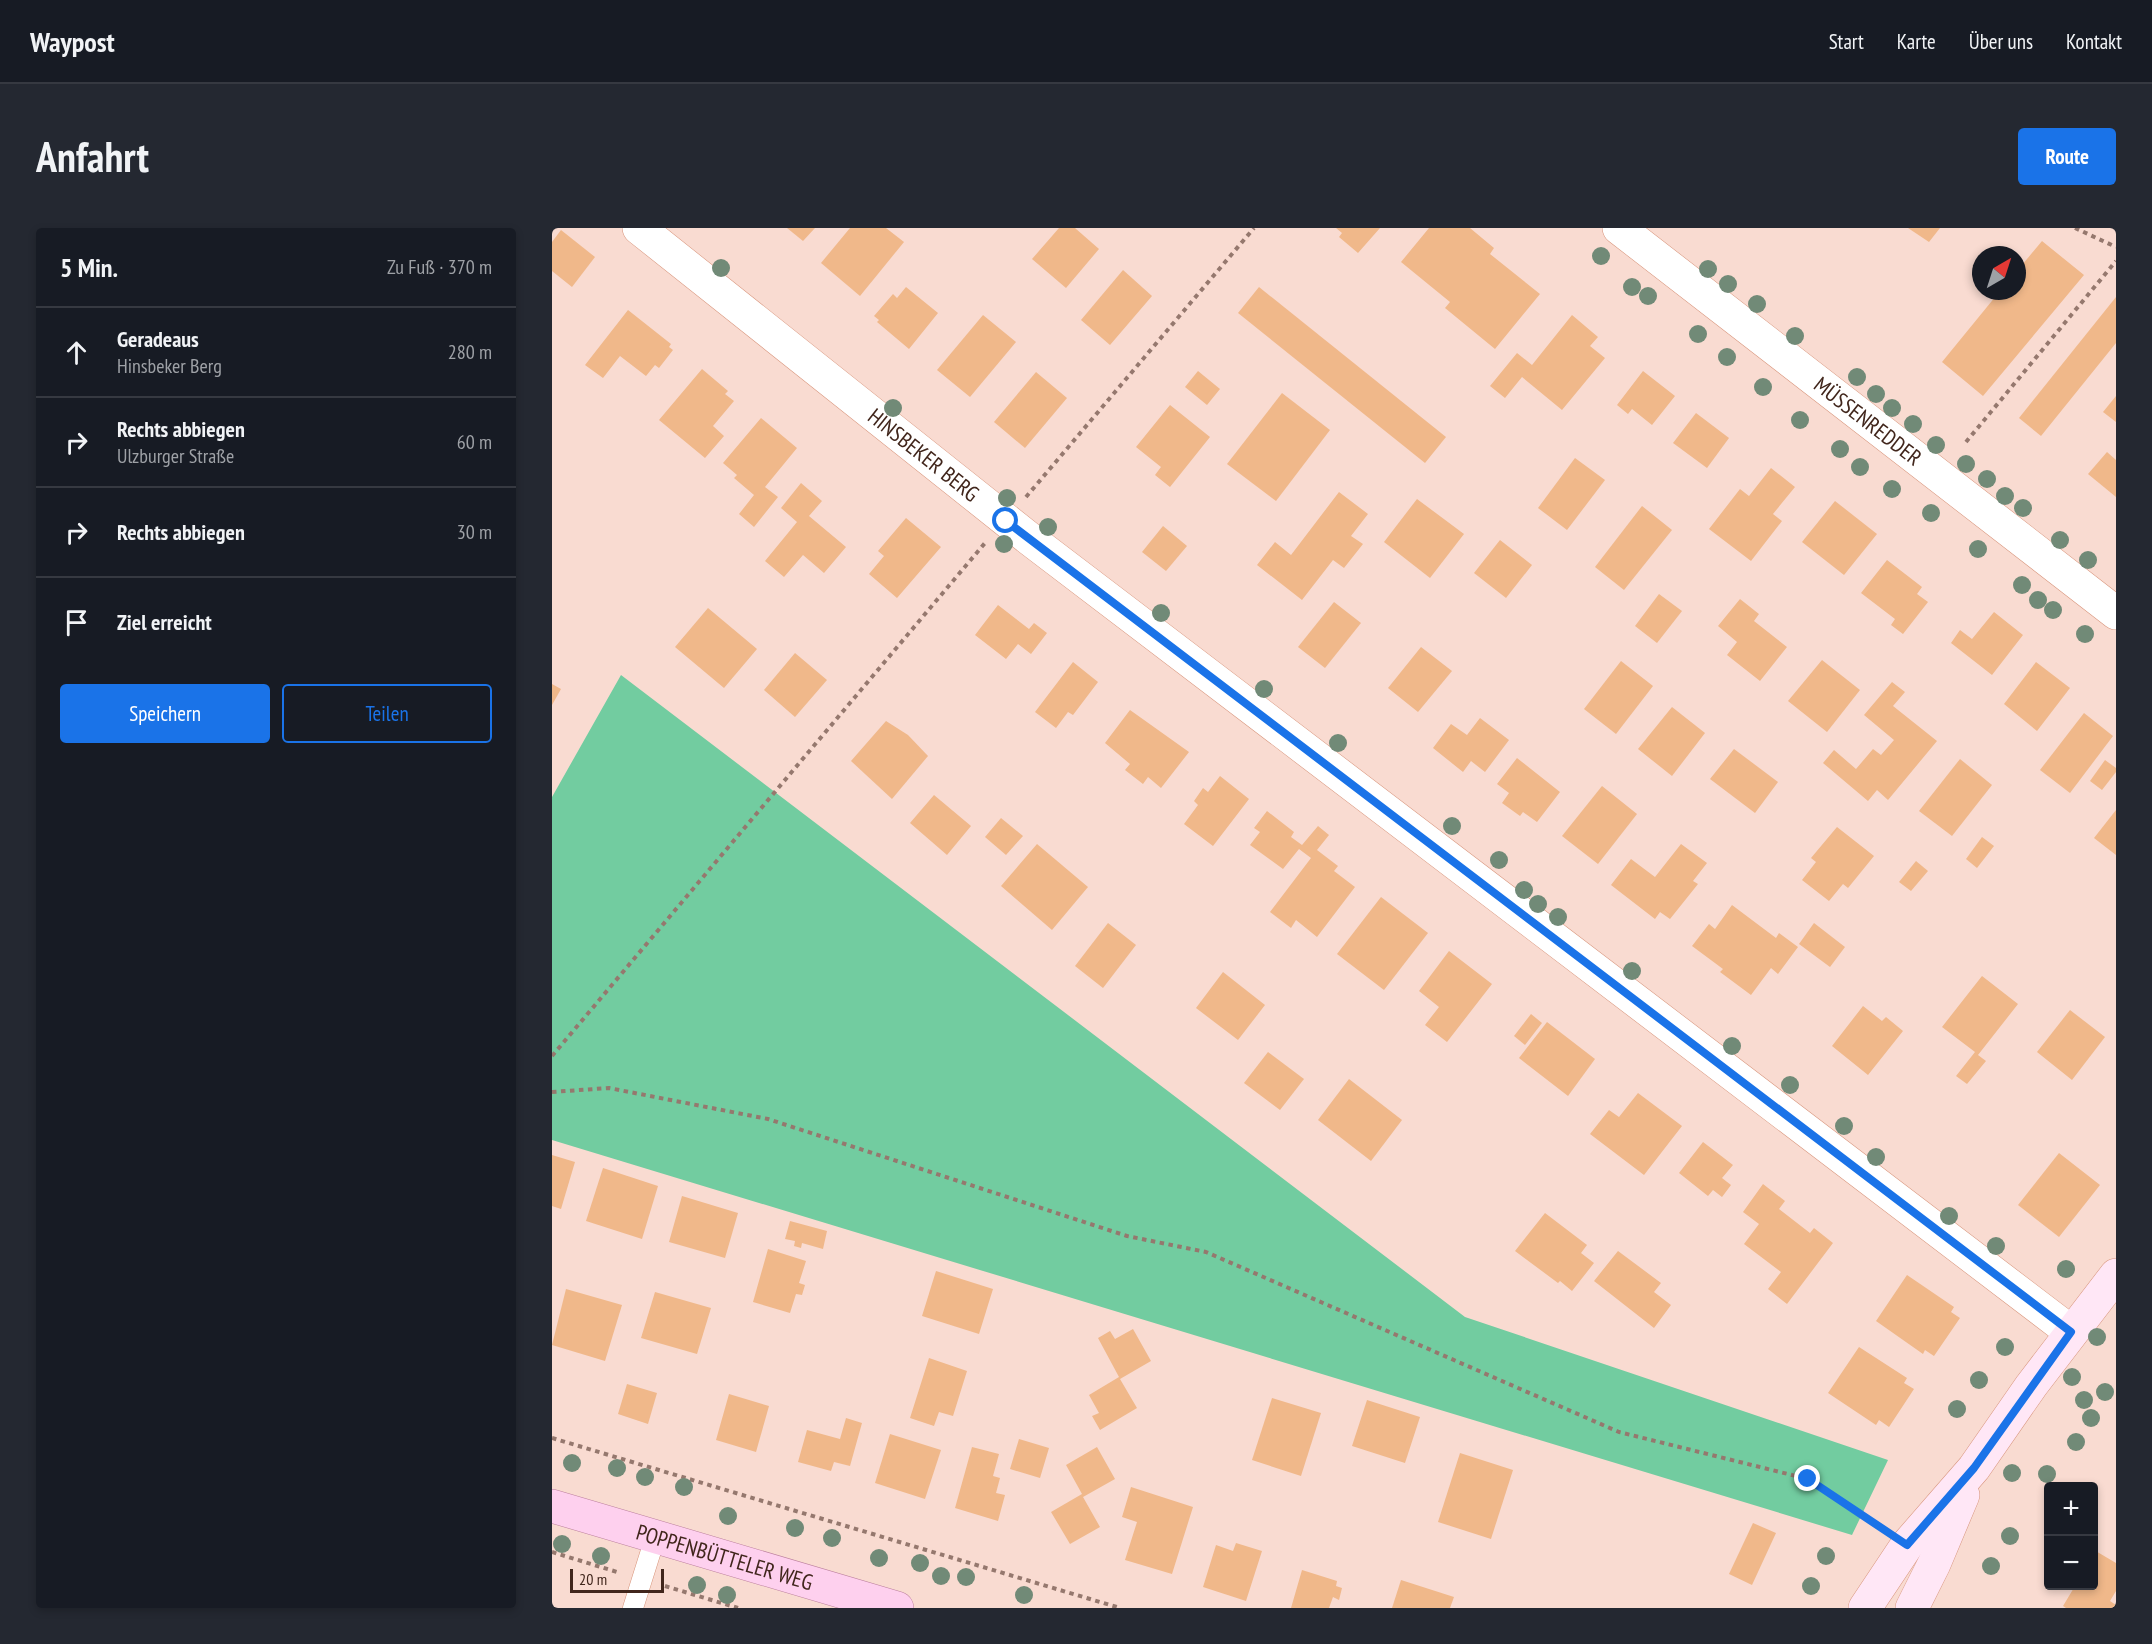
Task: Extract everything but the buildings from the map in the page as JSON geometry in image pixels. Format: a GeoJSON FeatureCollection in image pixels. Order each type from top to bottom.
{"type":"FeatureCollection","features":[{"type":"Feature","properties":{"kind":"main road"},"geometry":{"type":"LineString","coordinates":[[1865,1608],[1907,1545],[1974,1468],[2071,1332],[2116,1275]]}},
{"type":"Feature","properties":{"kind":"main road"},"geometry":{"type":"LineString","coordinates":[[1912,1608],[1934,1564],[1974,1468]]}},
{"type":"Feature","properties":{"kind":"main road","name":"POPPENBÜTTELER WEG"},"geometry":{"type":"LineString","coordinates":[[552,1506],[897,1608]]}},
{"type":"Feature","properties":{"kind":"street","name":"HINSBEKER BERG"},"geometry":{"type":"LineString","coordinates":[[639,228],[1006,521],[2071,1332]]}},
{"type":"Feature","properties":{"kind":"street","name":"MÜSSENREDDER"},"geometry":{"type":"LineString","coordinates":[[1619,228],[2116,613]]}},
{"type":"Feature","properties":{"kind":"lane"},"geometry":{"type":"LineString","coordinates":[[633,1608],[656,1535]]}},
{"type":"Feature","properties":{"kind":"path"},"geometry":{"type":"LineString","coordinates":[[552,1056],[1254,228]]}},
{"type":"Feature","properties":{"kind":"path"},"geometry":{"type":"LineString","coordinates":[[2075,228],[2116,247]]}},
{"type":"Feature","properties":{"kind":"path"},"geometry":{"type":"LineString","coordinates":[[1966,442],[2116,261]]}},
{"type":"Feature","properties":{"kind":"path"},"geometry":{"type":"LineString","coordinates":[[552,1092],[609,1088],[768,1119],[1127,1236],[1206,1252],[1619,1432],[1808,1479],[1907,1545]]}},
{"type":"Feature","properties":{"kind":"path"},"geometry":{"type":"LineString","coordinates":[[552,1438],[1120,1608]]}},
{"type":"Feature","properties":{"kind":"green space"},"geometry":{"type":"Polygon","coordinates":[[[621,675],[1465,1317],[1888,1460],[1852,1535],[552,1140],[552,797],[621,675]]]}},
{"type":"Feature","properties":{"kind":"route"},"geometry":{"type":"LineString","coordinates":[[1006,521],[2071,1332],[1974,1468],[1907,1545],[1808,1479]]}}]}
